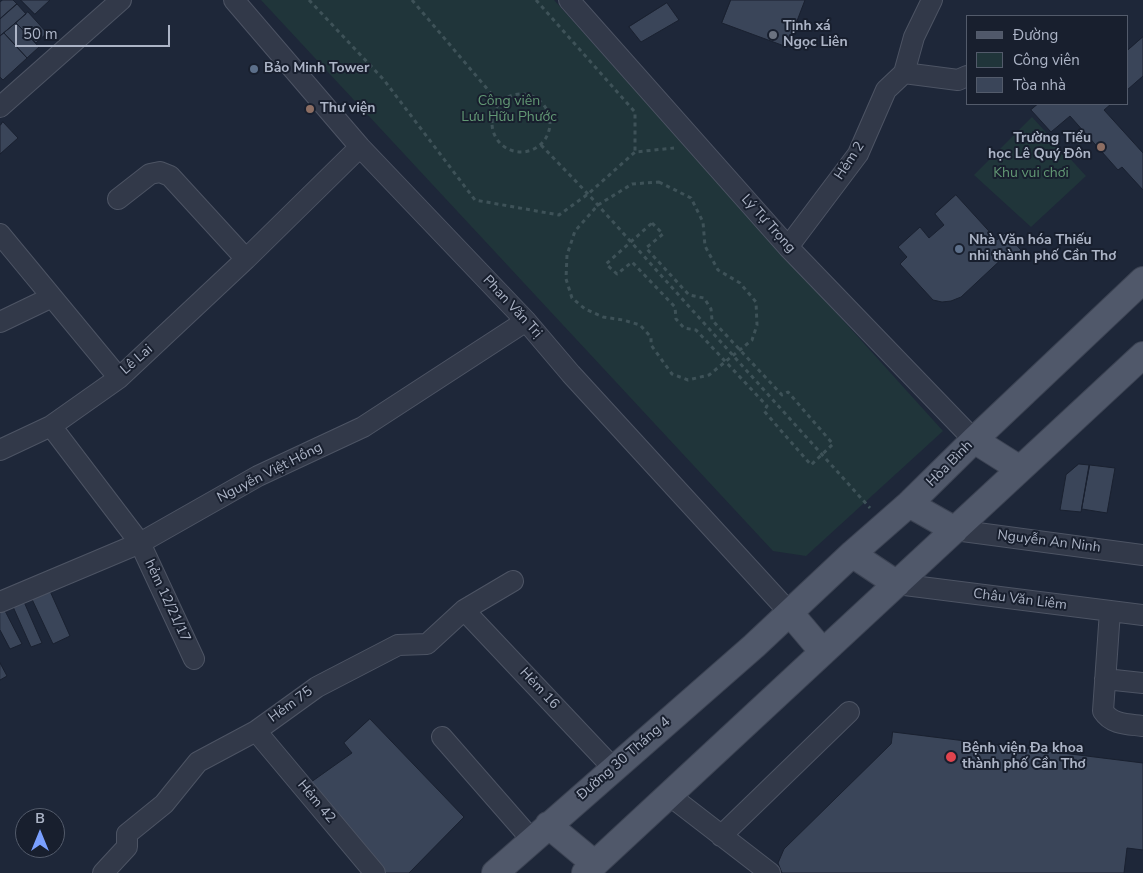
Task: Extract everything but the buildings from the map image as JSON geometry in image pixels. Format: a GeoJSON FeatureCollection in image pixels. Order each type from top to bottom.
{"type":"FeatureCollection","features":[{"type":"Feature","properties":{"kind":"main road","name":"Hòa Bình"},"geometry":{"type":"LineString","coordinates":[[754,646],[852,554],[909,504],[1143,280]]}},
{"type":"Feature","properties":{"kind":"main road"},"geometry":{"type":"LineString","coordinates":[[540,832],[595,870],[670,795],[1143,355]]}},
{"type":"Feature","properties":{"kind":"main road"},"geometry":{"type":"LineString","coordinates":[[974,440],[1020,470]]}},
{"type":"Feature","properties":{"kind":"main road"},"geometry":{"type":"LineString","coordinates":[[909,504],[955,530]]}},
{"type":"Feature","properties":{"kind":"main road"},"geometry":{"type":"LineString","coordinates":[[852,554],[897,584]]}},
{"type":"Feature","properties":{"kind":"main road"},"geometry":{"type":"LineString","coordinates":[[790,613],[823,652]]}},
{"type":"Feature","properties":{"kind":"main road","name":"Đường 30 Tháng 4"},"geometry":{"type":"LineString","coordinates":[[495,873],[754,646]]}},
{"type":"Feature","properties":{"kind":"street"},"geometry":{"type":"LineString","coordinates":[[0,105],[121,0]]}},
{"type":"Feature","properties":{"kind":"street","name":"Phan Văn Trị"},"geometry":{"type":"LineString","coordinates":[[234,0],[360,147],[526,321],[571,374],[790,613]]}},
{"type":"Feature","properties":{"kind":"street","name":"Lý Tự Trọng"},"geometry":{"type":"LineString","coordinates":[[569,0],[788,247],[974,440]]}},
{"type":"Feature","properties":{"kind":"street"},"geometry":{"type":"LineString","coordinates":[[932,0],[914,37],[904,73],[958,80],[966,76]]}},
{"type":"Feature","properties":{"kind":"street","name":"Hẻm 2"},"geometry":{"type":"LineString","coordinates":[[788,247],[858,154],[886,90],[904,73]]}},
{"type":"Feature","properties":{"kind":"street","name":"Lê Lai"},"geometry":{"type":"LineString","coordinates":[[0,234],[120,378],[246,260],[360,147]]}},
{"type":"Feature","properties":{"kind":"street"},"geometry":{"type":"LineString","coordinates":[[118,198],[150,174],[160,172],[170,176],[246,260]]}},
{"type":"Feature","properties":{"kind":"street"},"geometry":{"type":"LineString","coordinates":[[0,322],[52,297]]}},
{"type":"Feature","properties":{"kind":"street","name":"Nguyễn Việt Hồng"},"geometry":{"type":"LineString","coordinates":[[0,602],[140,543],[258,476],[363,428],[526,321]]}},
{"type":"Feature","properties":{"kind":"street"},"geometry":{"type":"LineString","coordinates":[[0,450],[50,426],[120,378]]}},
{"type":"Feature","properties":{"kind":"street","name":"hẻm 12/21/17"},"geometry":{"type":"LineString","coordinates":[[50,426],[140,543],[194,660]]}},
{"type":"Feature","properties":{"kind":"street","name":"Nguyễn An Ninh"},"geometry":{"type":"LineString","coordinates":[[955,530],[1143,555]]}},
{"type":"Feature","properties":{"kind":"street","name":"Hẻm 75"},"geometry":{"type":"LineString","coordinates":[[103,873],[127,847],[127,834],[164,804],[198,762],[256,731],[317,687],[398,645],[427,644],[464,610],[512,581]]}},
{"type":"Feature","properties":{"kind":"street","name":"Châu Văn Liêm"},"geometry":{"type":"LineString","coordinates":[[897,584],[1143,615]]}},
{"type":"Feature","properties":{"kind":"street","name":"Hẻm 16"},"geometry":{"type":"LineString","coordinates":[[464,610],[614,769]]}},
{"type":"Feature","properties":{"kind":"street"},"geometry":{"type":"LineString","coordinates":[[1110,611],[1103,712],[1108,719],[1119,723],[1143,726]]}},
{"type":"Feature","properties":{"kind":"street"},"geometry":{"type":"LineString","coordinates":[[1105,679],[1143,683]]}},
{"type":"Feature","properties":{"kind":"street"},"geometry":{"type":"LineString","coordinates":[[721,836],[849,712]]}},
{"type":"Feature","properties":{"kind":"street","name":"Hẻm 42"},"geometry":{"type":"LineString","coordinates":[[256,731],[376,873]]}},
{"type":"Feature","properties":{"kind":"street"},"geometry":{"type":"LineString","coordinates":[[442,737],[540,832]]}},
{"type":"Feature","properties":{"kind":"street"},"geometry":{"type":"LineString","coordinates":[[670,795],[770,873]]}},
{"type":"Feature","properties":{"kind":"path"},"geometry":{"type":"LineString","coordinates":[[309,0],[384,80],[475,200],[559,215],[588,194],[635,152],[686,146],[692,140]]}},
{"type":"Feature","properties":{"kind":"path"},"geometry":{"type":"LineString","coordinates":[[412,0],[500,104]]}},
{"type":"Feature","properties":{"kind":"path"},"geometry":{"type":"LineString","coordinates":[[536,0],[635,112],[635,152]]}},
{"type":"Feature","properties":{"kind":"path"},"geometry":{"type":"LineString","coordinates":[[516,95],[535,97],[548,111],[550,129],[547,138],[541,145],[523,153],[504,147],[497,140],[493,131],[492,121],[494,112],[507,98],[516,95]]}},
{"type":"Feature","properties":{"kind":"path"},"geometry":{"type":"LineString","coordinates":[[541,145],[631,241],[886,525]]}},
{"type":"Feature","properties":{"kind":"path"},"geometry":{"type":"LineString","coordinates":[[659,182],[691,198],[703,222],[705,246],[718,270],[740,282],[756,302],[757,324],[752,340],[709,375],[688,380],[672,374],[651,345],[651,337],[640,325],[603,317],[585,309],[572,298],[566,279],[567,255],[575,231],[598,205],[632,184],[659,182]]}},
{"type":"Feature","properties":{"kind":"path"},"geometry":{"type":"LineString","coordinates":[[652,223],[663,234],[646,248],[689,295],[704,298],[711,309],[712,320],[740,350],[782,395],[788,392],[832,444],[811,465],[764,411],[767,406],[696,330],[684,328],[676,319],[675,307],[632,262],[617,274],[606,264],[652,223]]}},
{"type":"Feature","properties":{"kind":"green space","name":"Công viên Lưu Hữu Phước"},"geometry":{"type":"Polygon","coordinates":[[[261,0],[554,0],[943,431],[806,556],[773,551],[261,0]]]}},
{"type":"Feature","properties":{"kind":"green space","name":"Khu vui chơi"},"geometry":{"type":"Polygon","coordinates":[[[1032,117],[1086,176],[1031,227],[974,175],[1032,117]]]}},
{"type":"Feature","properties":{"kind":"place","name":"Tịnh xá Ngọc Liên"},"geometry":{"type":"Point","coordinates":[773,35]}},
{"type":"Feature","properties":{"kind":"place","name":"Bảo Minh Tower"},"geometry":{"type":"Point","coordinates":[254,69]}},
{"type":"Feature","properties":{"kind":"place","name":"Thư viện"},"geometry":{"type":"Point","coordinates":[310,109]}},
{"type":"Feature","properties":{"kind":"place","name":"Trường Tiểu học Lê Quý Đôn"},"geometry":{"type":"Point","coordinates":[1101,147]}},
{"type":"Feature","properties":{"kind":"place","name":"Nhà Văn hóa Thiếu nhi thành phố Cần Thơ"},"geometry":{"type":"Point","coordinates":[959,249]}},
{"type":"Feature","properties":{"kind":"place","name":"Bệnh viện Đa khoa thành phố Cần Thơ"},"geometry":{"type":"Point","coordinates":[951,757]}}]}
